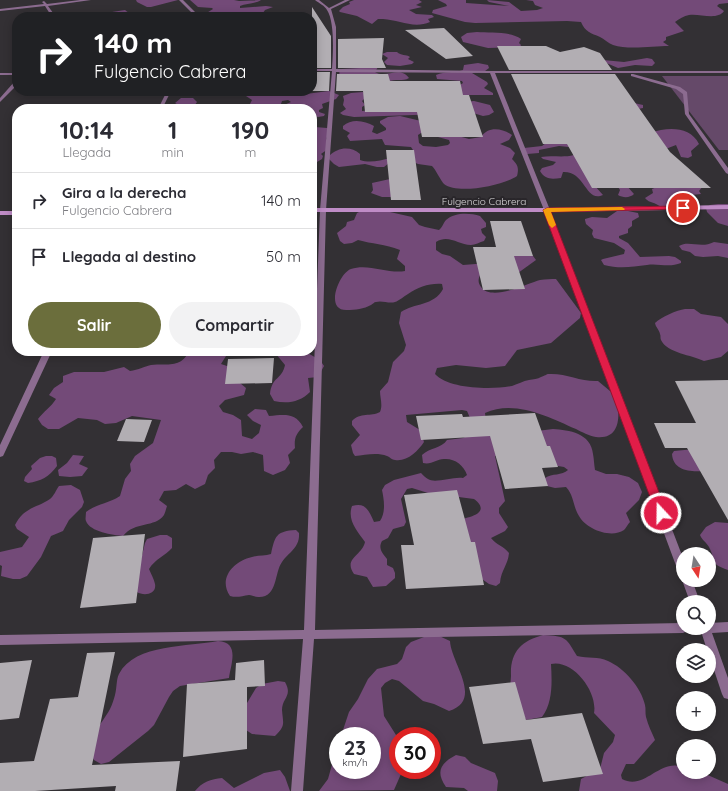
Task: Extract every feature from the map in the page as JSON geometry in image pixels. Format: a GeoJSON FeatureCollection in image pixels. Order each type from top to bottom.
{"type":"FeatureCollection","features":[{"type":"Feature","properties":{"kind":"main road","name":"Fulgencio Cabrera"},"geometry":{"type":"LineString","coordinates":[[317,210],[547,210],[728,207]]}},
{"type":"Feature","properties":{"kind":"main road"},"geometry":{"type":"LineString","coordinates":[[0,213],[12,213]]}},
{"type":"Feature","properties":{"kind":"street"},"geometry":{"type":"LineString","coordinates":[[42,0],[51,12]]}},
{"type":"Feature","properties":{"kind":"street"},"geometry":{"type":"LineString","coordinates":[[0,10],[89,0]]}},
{"type":"Feature","properties":{"kind":"street"},"geometry":{"type":"LineString","coordinates":[[181,0],[193,12]]}},
{"type":"Feature","properties":{"kind":"street"},"geometry":{"type":"LineString","coordinates":[[297,791],[309,635],[323,210],[335,42],[334,27],[329,9],[317,0]]}},
{"type":"Feature","properties":{"kind":"street"},"geometry":{"type":"LineString","coordinates":[[329,9],[348,0]]}},
{"type":"Feature","properties":{"kind":"street"},"geometry":{"type":"LineString","coordinates":[[317,70],[728,72]]}},
{"type":"Feature","properties":{"kind":"street"},"geometry":{"type":"LineString","coordinates":[[492,72],[547,210],[676,552]]}},
{"type":"Feature","properties":{"kind":"street"},"geometry":{"type":"LineString","coordinates":[[624,72],[678,88],[685,92],[686,97],[684,107],[687,114],[728,172]]}},
{"type":"Feature","properties":{"kind":"street"},"geometry":{"type":"LineString","coordinates":[[0,74],[12,74]]}},
{"type":"Feature","properties":{"kind":"street"},"geometry":{"type":"LineString","coordinates":[[0,101],[12,88]]}},
{"type":"Feature","properties":{"kind":"street"},"geometry":{"type":"LineString","coordinates":[[0,454],[46,356]]}},
{"type":"Feature","properties":{"kind":"street"},"geometry":{"type":"LineString","coordinates":[[716,628],[728,627]]}},
{"type":"Feature","properties":{"kind":"street"},"geometry":{"type":"LineString","coordinates":[[0,640],[676,628]]}},
{"type":"Feature","properties":{"kind":"street"},"geometry":{"type":"LineString","coordinates":[[707,635],[728,694]]}},
{"type":"Feature","properties":{"kind":"shaded area"},"geometry":{"type":"Polygon","coordinates":[[[136,0],[178,0],[147,7],[136,0]]]}},
{"type":"Feature","properties":{"kind":"shaded area"},"geometry":{"type":"Polygon","coordinates":[[[190,0],[261,0],[242,5],[240,8],[266,6],[273,7],[264,12],[208,12],[213,9],[198,7],[190,0]]]}},
{"type":"Feature","properties":{"kind":"shaded area"},"geometry":{"type":"Polygon","coordinates":[[[354,0],[419,0],[422,2],[416,5],[422,7],[409,10],[416,14],[432,15],[434,17],[428,19],[430,22],[418,25],[383,19],[378,19],[372,24],[357,16],[339,11],[343,7],[350,4],[349,2],[354,0]]]}},
{"type":"Feature","properties":{"kind":"shaded area"},"geometry":{"type":"Polygon","coordinates":[[[438,0],[466,0],[466,3],[509,6],[489,2],[487,0],[509,2],[521,11],[543,8],[535,5],[533,1],[526,0],[728,0],[728,3],[719,4],[717,6],[724,11],[717,16],[689,15],[675,22],[684,31],[666,37],[666,40],[663,42],[669,46],[633,48],[611,44],[589,32],[584,28],[581,22],[465,22],[432,13],[433,10],[447,6],[438,0]]]}},
{"type":"Feature","properties":{"kind":"shaded area"},"geometry":{"type":"Polygon","coordinates":[[[125,10],[127,12],[112,12],[125,10]]]}},
{"type":"Feature","properties":{"kind":"shaded area"},"geometry":{"type":"Polygon","coordinates":[[[467,33],[500,33],[517,36],[521,39],[519,43],[521,45],[520,47],[488,48],[463,42],[461,37],[467,33]]]}},
{"type":"Feature","properties":{"kind":"shaded area"},"geometry":{"type":"Polygon","coordinates":[[[387,52],[397,52],[408,56],[410,57],[408,59],[414,62],[412,64],[400,66],[387,65],[384,62],[388,58],[382,54],[387,52]]]}},
{"type":"Feature","properties":{"kind":"shaded area"},"geometry":{"type":"Polygon","coordinates":[[[647,58],[652,59],[655,63],[652,66],[635,65],[618,68],[604,62],[603,60],[624,62],[647,58]]]}},
{"type":"Feature","properties":{"kind":"shaded area"},"geometry":{"type":"Polygon","coordinates":[[[478,63],[488,65],[489,68],[485,71],[472,73],[487,82],[488,84],[484,88],[493,93],[493,95],[459,95],[460,85],[463,83],[462,81],[437,79],[436,75],[463,70],[464,65],[478,63]]]}},
{"type":"Feature","properties":{"kind":"shaded area"},"geometry":{"type":"Polygon","coordinates":[[[378,67],[375,72],[379,74],[397,72],[405,74],[409,78],[388,82],[338,82],[337,80],[341,76],[339,73],[342,69],[378,67]]]}},
{"type":"Feature","properties":{"kind":"shaded area"},"geometry":{"type":"Polygon","coordinates":[[[662,76],[728,76],[728,150],[719,150],[662,76]]]}},
{"type":"Feature","properties":{"kind":"shaded area"},"geometry":{"type":"Polygon","coordinates":[[[329,91],[339,95],[336,99],[322,104],[323,108],[319,110],[319,112],[325,114],[324,116],[318,117],[317,104],[286,104],[291,102],[288,100],[282,101],[281,104],[250,104],[252,100],[246,96],[317,96],[317,93],[329,91]]]}},
{"type":"Feature","properties":{"kind":"shaded area"},"geometry":{"type":"Polygon","coordinates":[[[363,92],[366,97],[362,101],[365,105],[362,107],[362,111],[474,101],[490,105],[494,112],[483,116],[473,113],[354,117],[340,113],[346,109],[343,105],[343,96],[351,93],[363,92]]]}},
{"type":"Feature","properties":{"kind":"shaded area"},"geometry":{"type":"Polygon","coordinates":[[[181,98],[193,98],[197,102],[196,104],[175,103],[181,98]]]}},
{"type":"Feature","properties":{"kind":"shaded area"},"geometry":{"type":"Polygon","coordinates":[[[634,103],[643,105],[643,108],[638,109],[651,133],[671,129],[684,131],[695,138],[699,144],[691,151],[692,156],[688,158],[681,157],[676,145],[663,150],[626,185],[634,194],[626,197],[618,195],[620,190],[618,187],[594,185],[603,195],[592,195],[581,181],[571,173],[563,172],[561,178],[555,179],[546,177],[542,174],[540,171],[542,168],[553,165],[556,162],[543,159],[541,157],[574,155],[634,103]]]}},
{"type":"Feature","properties":{"kind":"shaded area"},"geometry":{"type":"Polygon","coordinates":[[[400,116],[421,121],[424,131],[418,135],[419,143],[423,146],[436,147],[448,145],[450,143],[449,140],[438,137],[458,136],[469,139],[481,137],[487,131],[495,129],[512,135],[509,140],[500,144],[510,148],[515,153],[512,159],[518,167],[517,176],[502,183],[481,188],[459,189],[444,184],[432,166],[418,164],[409,160],[389,163],[384,167],[365,164],[339,167],[329,159],[329,156],[340,149],[356,151],[360,154],[360,160],[366,161],[378,161],[410,152],[413,150],[411,147],[385,145],[382,139],[350,141],[347,136],[350,133],[343,129],[343,126],[347,123],[358,121],[374,126],[372,132],[377,134],[386,130],[380,121],[388,117],[400,116]]]}},
{"type":"Feature","properties":{"kind":"shaded area"},"geometry":{"type":"Polygon","coordinates":[[[317,127],[327,128],[329,131],[329,136],[326,138],[328,149],[321,154],[323,156],[322,159],[317,162],[317,127]]]}},
{"type":"Feature","properties":{"kind":"shaded area"},"geometry":{"type":"Polygon","coordinates":[[[568,142],[569,147],[559,146],[539,150],[539,153],[527,154],[524,148],[542,146],[546,143],[568,142]]]}},
{"type":"Feature","properties":{"kind":"shaded area"},"geometry":{"type":"Polygon","coordinates":[[[390,179],[403,197],[382,197],[371,193],[373,190],[372,183],[390,179]]]}},
{"type":"Feature","properties":{"kind":"shaded area"},"geometry":{"type":"Polygon","coordinates":[[[703,186],[699,191],[701,194],[682,196],[681,199],[687,205],[686,209],[682,210],[667,209],[645,198],[653,193],[652,189],[657,187],[703,186]]]}},
{"type":"Feature","properties":{"kind":"shaded area"},"geometry":{"type":"Polygon","coordinates":[[[728,204],[728,226],[718,223],[707,212],[706,208],[710,205],[728,204]]]}},
{"type":"Feature","properties":{"kind":"shaded area"},"geometry":{"type":"Polygon","coordinates":[[[385,209],[390,212],[412,217],[419,225],[439,230],[446,220],[458,214],[472,214],[480,216],[486,223],[486,227],[481,229],[482,233],[486,237],[484,241],[474,245],[466,245],[445,239],[436,242],[436,250],[442,254],[450,256],[463,265],[488,263],[491,254],[533,256],[536,260],[518,273],[480,275],[480,286],[486,291],[493,293],[510,290],[540,280],[556,279],[581,313],[580,318],[551,343],[517,350],[505,366],[486,368],[456,365],[437,368],[435,374],[441,379],[450,383],[471,387],[493,388],[512,386],[547,374],[555,374],[598,381],[616,396],[618,410],[617,424],[615,430],[611,434],[604,437],[591,436],[554,419],[531,411],[508,408],[496,409],[485,413],[486,421],[517,454],[495,456],[505,501],[499,508],[499,513],[508,527],[505,531],[491,538],[509,553],[500,583],[496,586],[489,584],[479,577],[453,520],[475,515],[481,508],[479,504],[474,499],[428,493],[412,488],[407,489],[401,499],[406,522],[404,526],[393,529],[388,538],[382,541],[380,546],[382,553],[387,559],[387,565],[393,568],[395,578],[386,586],[373,587],[367,577],[354,574],[351,569],[351,564],[354,557],[363,547],[365,542],[352,521],[352,506],[364,506],[369,511],[374,522],[380,521],[384,510],[382,490],[385,485],[394,480],[421,473],[428,479],[435,481],[463,478],[467,475],[464,468],[455,461],[444,459],[423,463],[422,455],[442,445],[447,440],[467,436],[470,418],[467,411],[462,410],[406,415],[407,422],[420,430],[424,442],[419,449],[408,458],[394,460],[379,454],[355,456],[353,453],[351,445],[360,435],[352,425],[352,421],[358,416],[380,412],[380,391],[388,382],[393,362],[404,351],[406,345],[399,323],[401,312],[429,301],[443,289],[442,284],[424,286],[416,289],[398,301],[390,303],[375,302],[371,305],[356,309],[340,309],[336,305],[335,299],[338,284],[346,272],[351,269],[364,267],[398,272],[405,271],[405,266],[397,259],[400,250],[389,246],[358,240],[352,243],[344,244],[340,241],[337,233],[346,226],[347,222],[354,220],[357,213],[363,210],[385,209]]]}},
{"type":"Feature","properties":{"kind":"shaded area"},"geometry":{"type":"Polygon","coordinates":[[[617,211],[638,213],[639,217],[632,221],[632,226],[628,229],[628,233],[619,236],[619,238],[628,243],[640,257],[669,256],[675,257],[681,261],[681,263],[672,265],[626,267],[604,265],[601,260],[624,254],[625,250],[614,243],[594,238],[592,234],[593,230],[586,224],[585,219],[592,217],[607,218],[617,211]]]}},
{"type":"Feature","properties":{"kind":"shaded area"},"geometry":{"type":"Polygon","coordinates":[[[714,242],[728,244],[728,258],[718,256],[695,256],[690,252],[682,250],[679,246],[683,244],[704,245],[714,242]]]}},
{"type":"Feature","properties":{"kind":"shaded area"},"geometry":{"type":"Polygon","coordinates":[[[685,309],[694,309],[701,314],[721,317],[728,324],[728,351],[721,357],[704,361],[674,351],[664,344],[655,323],[669,314],[685,309]]]}},
{"type":"Feature","properties":{"kind":"shaded area"},"geometry":{"type":"Polygon","coordinates":[[[226,356],[221,364],[230,367],[240,383],[246,388],[244,395],[225,400],[219,406],[223,412],[233,415],[241,420],[242,436],[252,439],[259,433],[261,425],[253,421],[247,415],[255,409],[266,410],[269,416],[284,415],[293,417],[300,422],[303,427],[296,436],[295,448],[288,455],[290,463],[285,470],[273,475],[264,471],[263,455],[253,452],[241,454],[221,452],[214,460],[215,468],[208,475],[205,484],[195,489],[186,484],[176,490],[164,491],[159,500],[167,506],[164,515],[155,522],[133,528],[123,536],[102,532],[92,528],[86,521],[86,512],[120,496],[125,479],[131,471],[130,464],[135,456],[153,443],[161,420],[132,416],[116,423],[105,424],[97,420],[78,418],[59,429],[48,429],[42,425],[38,419],[56,399],[49,395],[54,388],[63,382],[63,376],[74,372],[104,372],[124,367],[130,371],[151,365],[178,363],[186,357],[226,356]]]}},
{"type":"Feature","properties":{"kind":"shaded area"},"geometry":{"type":"Polygon","coordinates":[[[278,356],[313,356],[320,360],[324,366],[318,377],[308,378],[310,392],[302,398],[289,402],[274,401],[270,394],[271,388],[284,370],[285,365],[278,356]]]}},
{"type":"Feature","properties":{"kind":"shaded area"},"geometry":{"type":"Polygon","coordinates":[[[553,429],[566,430],[584,437],[591,447],[595,470],[606,474],[617,474],[629,477],[638,483],[642,492],[639,500],[626,513],[630,522],[624,530],[619,533],[606,533],[593,529],[582,521],[571,494],[566,487],[555,488],[547,486],[544,482],[545,478],[548,476],[563,473],[568,470],[564,467],[552,465],[537,431],[553,429]]]}},
{"type":"Feature","properties":{"kind":"shaded area"},"geometry":{"type":"Polygon","coordinates":[[[695,449],[702,471],[682,469],[675,464],[672,454],[674,451],[695,449]]]}},
{"type":"Feature","properties":{"kind":"shaded area"},"geometry":{"type":"Polygon","coordinates":[[[73,455],[84,456],[79,464],[88,468],[82,476],[59,476],[58,470],[67,463],[73,455]]]}},
{"type":"Feature","properties":{"kind":"shaded area"},"geometry":{"type":"Polygon","coordinates":[[[46,456],[56,458],[57,466],[54,470],[41,480],[28,483],[24,481],[25,477],[32,469],[31,466],[40,458],[46,456]]]}},
{"type":"Feature","properties":{"kind":"shaded area"},"geometry":{"type":"Polygon","coordinates":[[[71,485],[80,490],[84,502],[82,507],[69,520],[63,531],[51,536],[41,557],[27,576],[20,579],[13,579],[1,576],[2,566],[0,565],[0,552],[22,547],[29,537],[17,529],[15,525],[22,515],[50,499],[59,486],[71,485]]]}},
{"type":"Feature","properties":{"kind":"shaded area"},"geometry":{"type":"Polygon","coordinates":[[[715,522],[728,523],[728,570],[716,565],[716,547],[709,547],[700,535],[706,527],[715,522]]]}},
{"type":"Feature","properties":{"kind":"shaded area"},"geometry":{"type":"Polygon","coordinates":[[[296,530],[299,533],[298,542],[279,567],[274,584],[269,594],[258,597],[249,595],[237,597],[230,596],[227,590],[227,577],[229,572],[239,562],[254,556],[271,554],[275,539],[280,533],[296,530]]]}},
{"type":"Feature","properties":{"kind":"shaded area"},"geometry":{"type":"Polygon","coordinates":[[[160,535],[167,535],[172,538],[172,548],[149,569],[155,584],[154,590],[149,594],[137,592],[137,576],[145,543],[147,539],[160,535]]]}},
{"type":"Feature","properties":{"kind":"shaded area"},"geometry":{"type":"Polygon","coordinates":[[[437,635],[450,641],[463,680],[465,690],[464,699],[459,706],[449,711],[423,701],[399,681],[392,679],[385,683],[381,688],[384,716],[391,727],[389,727],[389,779],[399,779],[394,790],[319,791],[329,775],[329,779],[381,779],[381,727],[344,727],[349,712],[358,699],[368,679],[377,669],[397,664],[402,659],[406,647],[411,642],[424,637],[437,635]]]}},
{"type":"Feature","properties":{"kind":"shaded area"},"geometry":{"type":"Polygon","coordinates":[[[543,635],[561,637],[568,642],[577,656],[608,661],[626,673],[636,685],[643,698],[647,720],[655,740],[634,764],[626,764],[621,775],[622,779],[630,782],[638,781],[659,770],[674,765],[676,765],[676,779],[716,779],[728,784],[728,791],[579,791],[581,779],[600,769],[604,753],[613,742],[615,735],[594,713],[592,696],[582,679],[568,667],[559,664],[551,664],[551,692],[546,711],[542,717],[526,720],[511,684],[511,668],[512,660],[518,649],[523,644],[543,635]]]}},
{"type":"Feature","properties":{"kind":"shaded area"},"geometry":{"type":"Polygon","coordinates":[[[218,641],[225,642],[232,649],[229,678],[180,686],[173,691],[154,725],[148,731],[109,762],[101,764],[94,760],[91,754],[95,736],[111,707],[115,695],[118,676],[127,664],[137,657],[164,648],[218,641]]]}},
{"type":"Feature","properties":{"kind":"shaded area"},"geometry":{"type":"Polygon","coordinates":[[[278,681],[285,682],[288,691],[282,706],[282,727],[275,736],[252,734],[246,730],[244,708],[256,688],[262,684],[278,681]]]}},
{"type":"Feature","properties":{"kind":"shaded area"},"geometry":{"type":"Polygon","coordinates":[[[456,755],[465,757],[471,763],[495,773],[498,781],[497,791],[468,791],[464,788],[446,787],[441,776],[441,768],[447,761],[456,755]]]}},
{"type":"Feature","properties":{"kind":"shaded area"},"geometry":{"type":"Polygon","coordinates":[[[280,770],[285,777],[290,791],[195,791],[204,783],[214,779],[222,778],[234,788],[264,773],[280,770]]]}},
{"type":"Feature","properties":{"kind":"building"},"geometry":{"type":"Polygon","coordinates":[[[317,15],[331,36],[331,68],[317,68],[317,15]]]}},
{"type":"Feature","properties":{"kind":"building"},"geometry":{"type":"Polygon","coordinates":[[[444,28],[473,56],[446,59],[405,30],[444,28]]]}},
{"type":"Feature","properties":{"kind":"building"},"geometry":{"type":"Polygon","coordinates":[[[384,38],[382,59],[386,68],[338,68],[338,39],[384,38]]]}},
{"type":"Feature","properties":{"kind":"building"},"geometry":{"type":"Polygon","coordinates":[[[497,46],[546,46],[560,52],[584,47],[600,53],[612,70],[509,70],[497,46]]]}},
{"type":"Feature","properties":{"kind":"building"},"geometry":{"type":"Polygon","coordinates":[[[317,72],[330,72],[329,91],[317,91],[317,72]]]}},
{"type":"Feature","properties":{"kind":"building"},"geometry":{"type":"Polygon","coordinates":[[[337,74],[388,74],[390,81],[460,81],[463,95],[469,95],[483,137],[422,137],[417,112],[365,112],[363,91],[336,91],[337,74]]]}},
{"type":"Feature","properties":{"kind":"building"},"geometry":{"type":"Polygon","coordinates":[[[511,74],[615,74],[670,152],[711,188],[592,188],[567,144],[543,144],[511,74]]]}},
{"type":"Feature","properties":{"kind":"building"},"geometry":{"type":"Polygon","coordinates":[[[386,150],[414,150],[421,200],[391,200],[386,150]]]}},
{"type":"Feature","properties":{"kind":"building"},"geometry":{"type":"Polygon","coordinates":[[[490,221],[521,221],[533,256],[514,256],[525,289],[483,290],[473,247],[496,247],[490,221]]]}},
{"type":"Feature","properties":{"kind":"building"},"geometry":{"type":"Polygon","coordinates":[[[274,358],[272,383],[225,384],[228,359],[274,358]]]}},
{"type":"Feature","properties":{"kind":"building"},"geometry":{"type":"Polygon","coordinates":[[[728,380],[728,520],[687,448],[665,448],[654,423],[696,423],[675,381],[728,380]]]}},
{"type":"Feature","properties":{"kind":"building"},"geometry":{"type":"Polygon","coordinates":[[[535,413],[547,446],[550,446],[558,467],[542,468],[548,486],[505,489],[490,436],[421,440],[416,416],[462,414],[463,417],[535,413]]]}},
{"type":"Feature","properties":{"kind":"building"},"geometry":{"type":"Polygon","coordinates":[[[126,419],[152,420],[144,442],[117,441],[126,419]]]}},
{"type":"Feature","properties":{"kind":"building"},"geometry":{"type":"Polygon","coordinates":[[[457,490],[471,542],[475,542],[484,585],[406,589],[401,545],[414,545],[404,495],[457,490]]]}},
{"type":"Feature","properties":{"kind":"building"},"geometry":{"type":"Polygon","coordinates":[[[145,534],[136,603],[80,608],[93,538],[145,534]]]}},
{"type":"Feature","properties":{"kind":"building"},"geometry":{"type":"Polygon","coordinates":[[[115,652],[92,765],[180,761],[176,791],[115,791],[116,786],[35,791],[0,791],[0,763],[34,761],[50,699],[78,697],[87,653],[115,652]]]}},
{"type":"Feature","properties":{"kind":"building"},"geometry":{"type":"Polygon","coordinates":[[[32,660],[19,718],[0,720],[0,663],[32,660]]]}},
{"type":"Feature","properties":{"kind":"building"},"geometry":{"type":"Polygon","coordinates":[[[264,660],[265,686],[247,687],[247,749],[183,757],[187,684],[235,680],[236,663],[264,660]]]}},
{"type":"Feature","properties":{"kind":"building"},"geometry":{"type":"Polygon","coordinates":[[[515,682],[526,720],[582,713],[603,774],[543,782],[531,739],[483,744],[469,687],[515,682]]]}},
{"type":"Feature","properties":{"kind":"slow traffic"},"geometry":{"type":"LineString","coordinates":[[552,225],[547,210],[622,209]]}},
{"type":"Feature","properties":{"kind":"route"},"geometry":{"type":"LineString","coordinates":[[661,513],[547,210],[683,208]]}}]}
